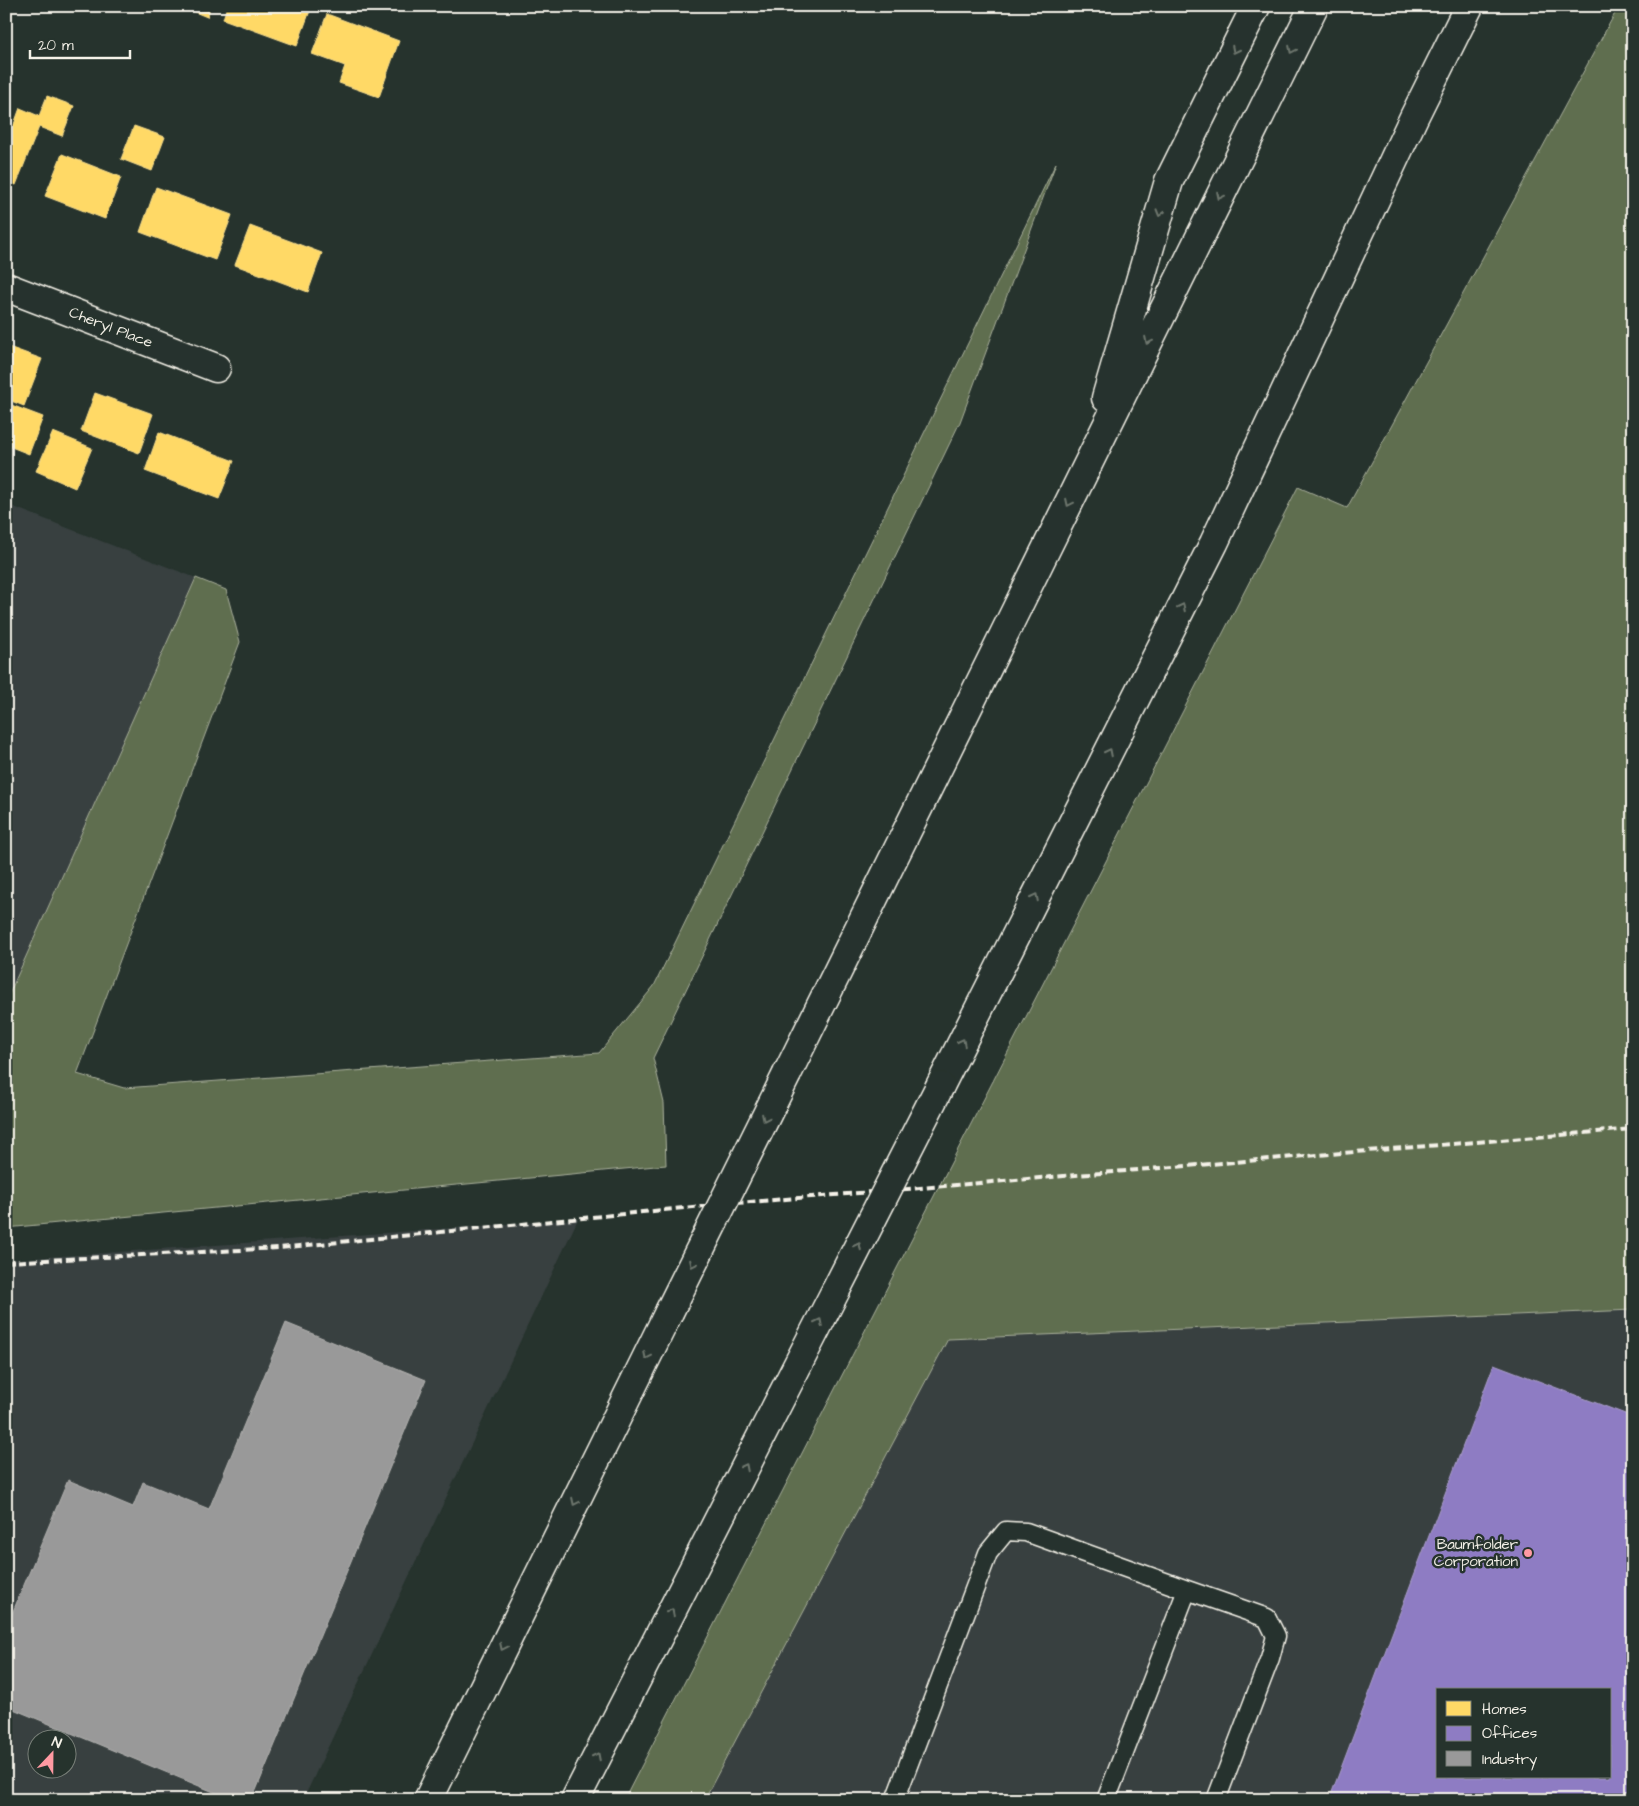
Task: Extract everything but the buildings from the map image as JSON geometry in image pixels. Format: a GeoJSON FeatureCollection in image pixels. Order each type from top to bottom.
{"type":"FeatureCollection","features":[{"type":"Feature","properties":{"kind":"main road"},"geometry":{"type":"LineString","coordinates":[[1086,467],[1169,180],[1256,6]]}},
{"type":"Feature","properties":{"kind":"main road"},"geometry":{"type":"LineString","coordinates":[[428,1800],[1314,6]]}},
{"type":"Feature","properties":{"kind":"main road"},"geometry":{"type":"LineString","coordinates":[[575,1800],[940,1086],[1214,543],[1414,117],[1469,6]]}},
{"type":"Feature","properties":{"kind":"main road"},"geometry":{"type":"LineString","coordinates":[[1414,117],[1483,6]]}},
{"type":"Feature","properties":{"kind":"main road","name":"Cheryl Place"},"geometry":{"type":"LineString","coordinates":[[6,287],[216,368]]}},
{"type":"Feature","properties":{"kind":"lane"},"geometry":{"type":"LineString","coordinates":[[895,1800],[988,1553],[1006,1531],[1026,1532],[1267,1618],[1276,1636],[1270,1658],[1216,1800]]}},
{"type":"Feature","properties":{"kind":"lane"},"geometry":{"type":"LineString","coordinates":[[1106,1800],[1187,1590]]}},
{"type":"Feature","properties":{"kind":"shaded area"},"geometry":{"type":"Polygon","coordinates":[[[6,504],[196,578],[6,1001],[6,504]]]}},
{"type":"Feature","properties":{"kind":"shaded area"},"geometry":{"type":"Polygon","coordinates":[[[578,1219],[303,1800],[6,1800],[6,1260],[578,1219]]]}},
{"type":"Feature","properties":{"kind":"shaded area"},"geometry":{"type":"Polygon","coordinates":[[[1633,1310],[1633,1800],[704,1800],[948,1339],[1633,1310]]]}},
{"type":"Feature","properties":{"kind":"green space"},"geometry":{"type":"Polygon","coordinates":[[[1619,6],[1633,6],[1633,1310],[948,1339],[704,1800],[624,1800],[1298,487],[1347,508],[1619,6]]]}},
{"type":"Feature","properties":{"kind":"green space"},"geometry":{"type":"Polygon","coordinates":[[[1056,163],[960,422],[653,1058],[664,1103],[666,1165],[6,1228],[6,1001],[196,578],[226,590],[240,642],[77,1074],[124,1088],[599,1053],[654,986],[1056,163]]]}},
{"type":"Feature","properties":{"kind":"railway"},"geometry":{"type":"LineString","coordinates":[[6,1262],[279,1248],[714,1205],[1633,1129]]}},
{"type":"Feature","properties":{"kind":"place","name":"Baumfolder Corporation"},"geometry":{"type":"Point","coordinates":[1528,1553]}}]}
